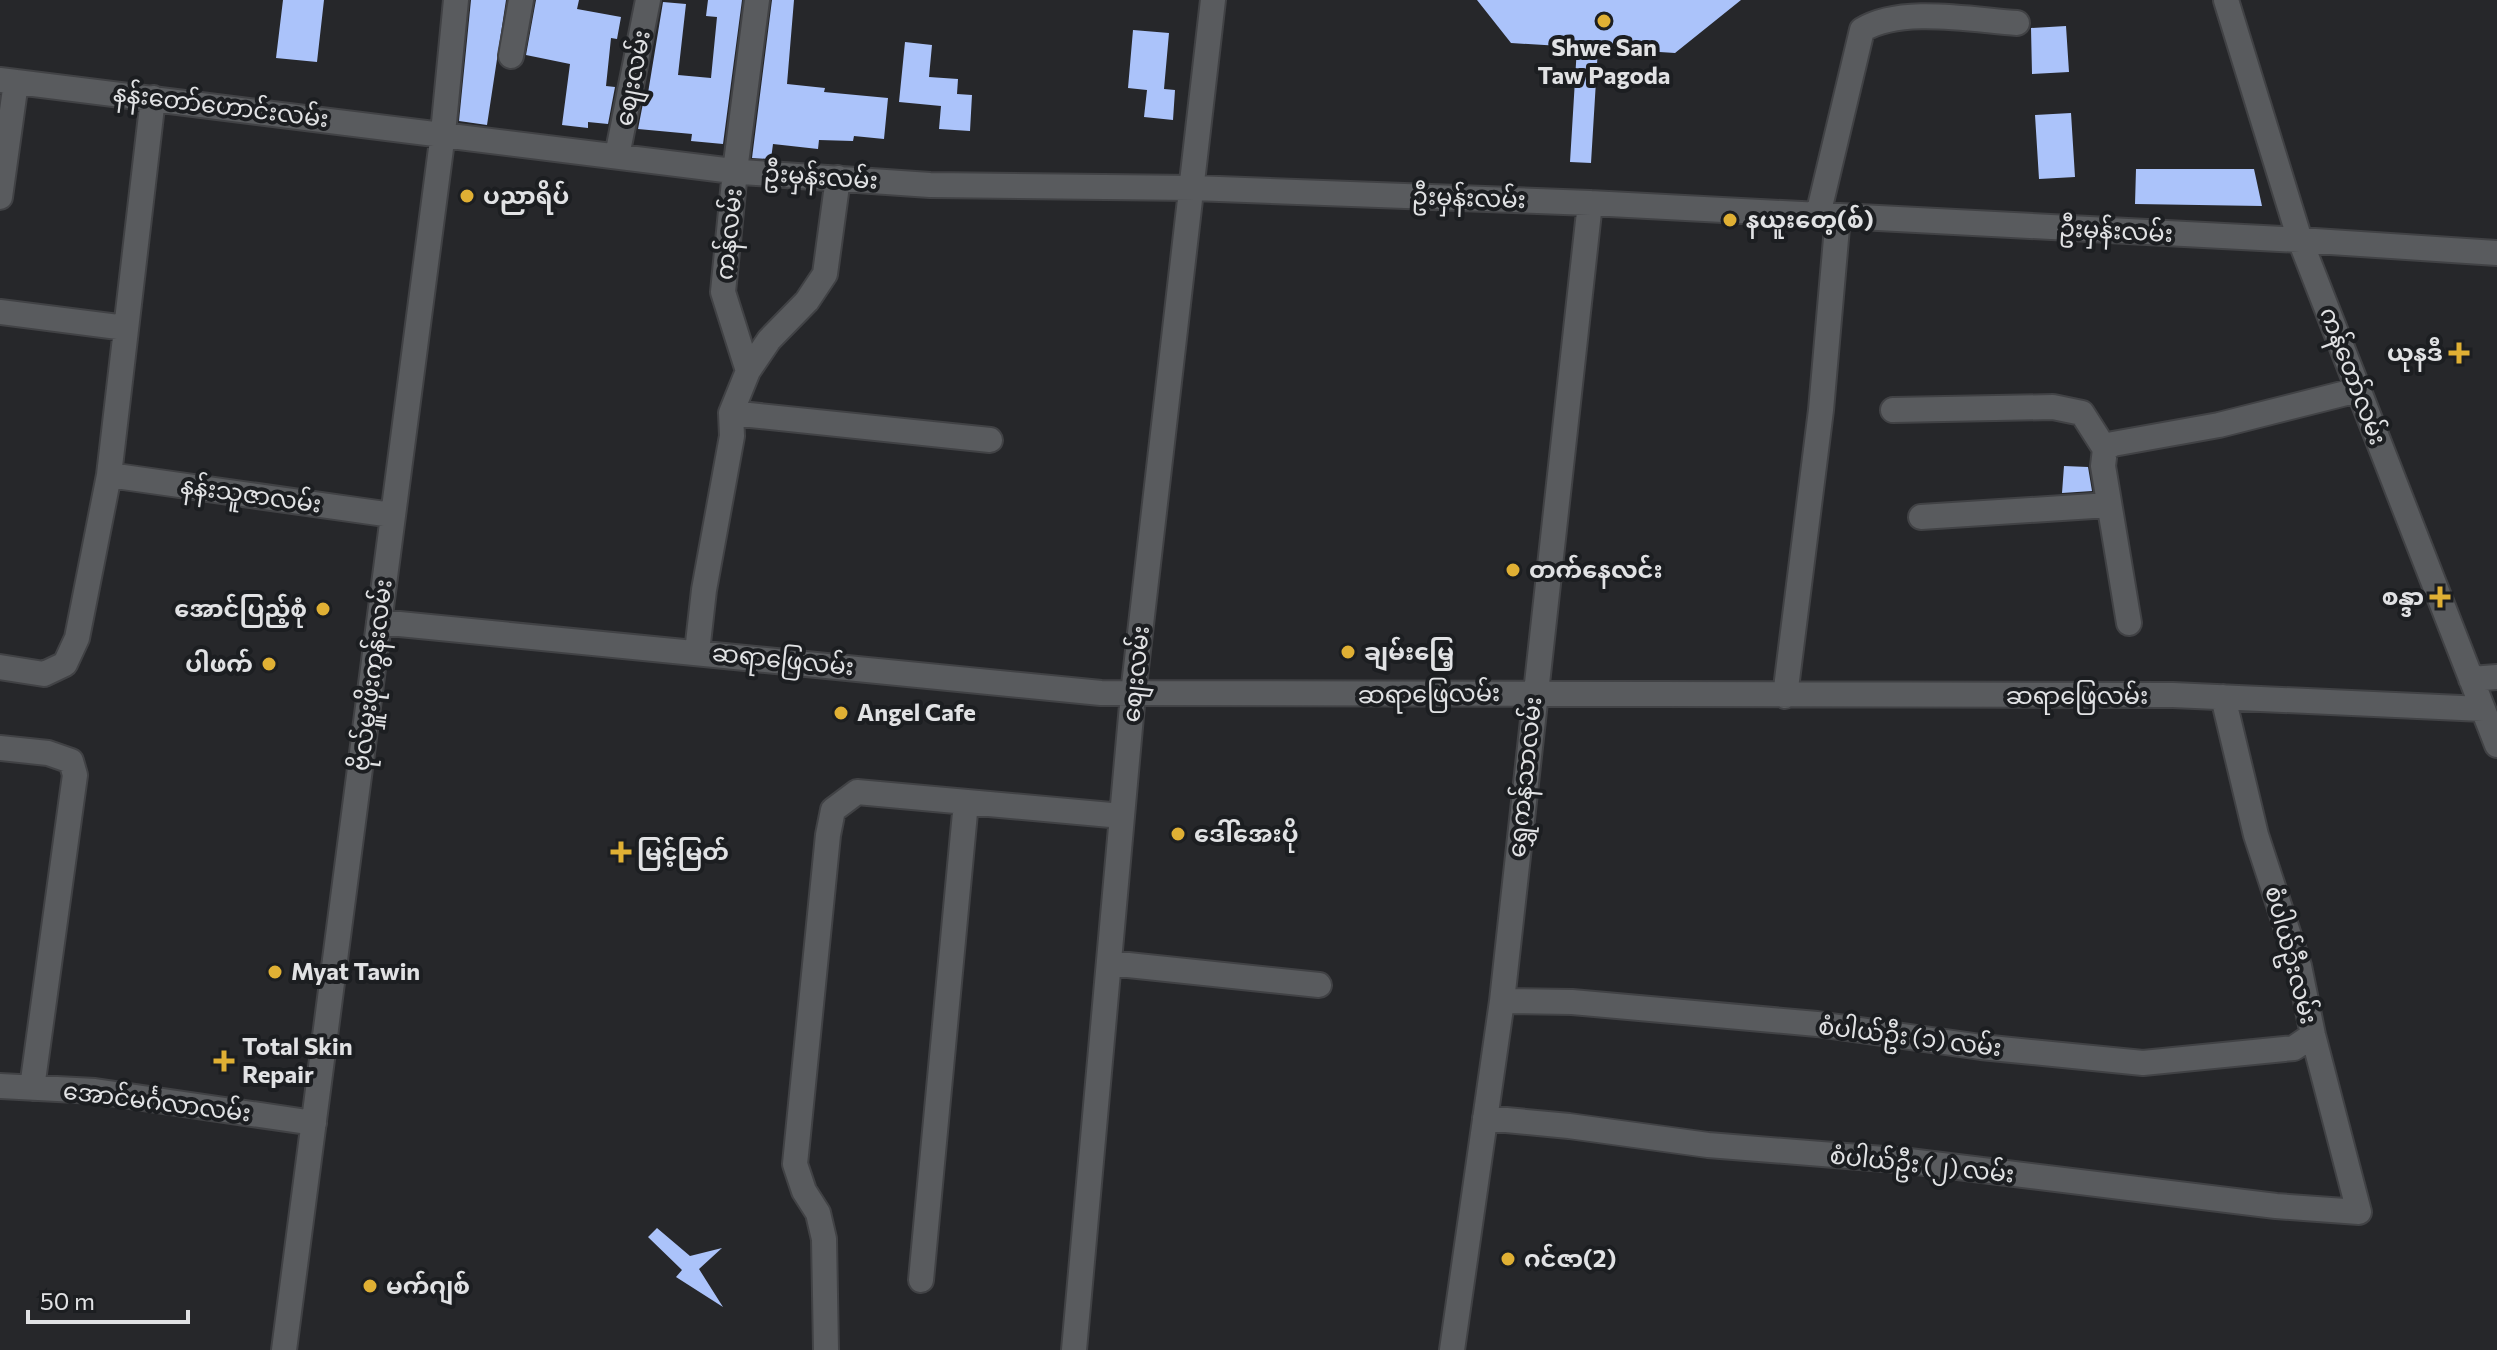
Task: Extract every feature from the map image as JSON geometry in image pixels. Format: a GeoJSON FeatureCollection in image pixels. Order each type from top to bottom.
{"type":"FeatureCollection","features":[{"type":"Feature","properties":{"kind":"street","name":"ဗိုလ်မှူးဖိုးကွန်းလမ်း"},"geometry":{"type":"LineString","coordinates":[[284,1350],[443,133],[456,0]]}},
{"type":"Feature","properties":{"kind":"street"},"geometry":{"type":"LineString","coordinates":[[511,56],[521,0]]}},
{"type":"Feature","properties":{"kind":"street","name":"စျေးလမ်း"},"geometry":{"type":"LineString","coordinates":[[617,156],[648,0]]}},
{"type":"Feature","properties":{"kind":"street","name":"ကန်လမ်း"},"geometry":{"type":"LineString","coordinates":[[748,371],[723,292],[757,0]]}},
{"type":"Feature","properties":{"kind":"street","name":"စျေးလမ်း"},"geometry":{"type":"LineString","coordinates":[[1074,1350],[1133,694],[1213,0]]}},
{"type":"Feature","properties":{"kind":"street","name":"ကန်တော်လမ်း"},"geometry":{"type":"LineString","coordinates":[[2226,0],[2300,240],[2497,745]]}},
{"type":"Feature","properties":{"kind":"street"},"geometry":{"type":"LineString","coordinates":[[1785,696],[1821,410],[1828,215],[1862,30],[1875,22],[1907,17],[2017,23]]}},
{"type":"Feature","properties":{"kind":"street","name":"နန်းတော်ဟောင်းလမ်း"},"geometry":{"type":"LineString","coordinates":[[8,81],[443,133]]}},
{"type":"Feature","properties":{"kind":"street"},"geometry":{"type":"LineString","coordinates":[[0,197],[8,81]]}},
{"type":"Feature","properties":{"kind":"street"},"geometry":{"type":"LineString","coordinates":[[0,667],[44,674],[65,664],[77,638],[109,475],[153,98]]}},
{"type":"Feature","properties":{"kind":"street","name":"ဦးမှန်းလမ်း"},"geometry":{"type":"LineString","coordinates":[[443,133],[735,171],[930,185],[1193,188],[1590,203],[2497,253]]}},
{"type":"Feature","properties":{"kind":"street"},"geometry":{"type":"LineString","coordinates":[[697,652],[704,590],[732,436],[731,413],[748,371],[769,340],[807,301],[825,274],[838,178]]}},
{"type":"Feature","properties":{"kind":"street","name":"‌ရွှေကန်သာလမ်း"},"geometry":{"type":"LineString","coordinates":[[1452,1350],[1502,1001],[1590,203]]}},
{"type":"Feature","properties":{"kind":"street"},"geometry":{"type":"LineString","coordinates":[[0,312],[126,328]]}},
{"type":"Feature","properties":{"kind":"street"},"geometry":{"type":"LineString","coordinates":[[2105,449],[2113,444],[2219,425],[2358,390]]}},
{"type":"Feature","properties":{"kind":"street"},"geometry":{"type":"LineString","coordinates":[[1893,410],[2053,407],[2082,413],[2105,449],[2103,466],[2129,623]]}},
{"type":"Feature","properties":{"kind":"street"},"geometry":{"type":"LineString","coordinates":[[731,413],[990,440]]}},
{"type":"Feature","properties":{"kind":"street","name":"နန်းသူဇာလမ်း"},"geometry":{"type":"LineString","coordinates":[[109,475],[392,515]]}},
{"type":"Feature","properties":{"kind":"street"},"geometry":{"type":"LineString","coordinates":[[1921,517],[2109,505]]}},
{"type":"Feature","properties":{"kind":"street","name":"ဆရာဖြေလမ်း"},"geometry":{"type":"LineString","coordinates":[[379,622],[1012,686],[1133,694],[2223,697],[2483,709]]}},
{"type":"Feature","properties":{"kind":"street"},"geometry":{"type":"LineString","coordinates":[[2471,679],[2497,677]]}},
{"type":"Feature","properties":{"kind":"street","name":"စံပါယ်ဦးလမ်း"},"geometry":{"type":"LineString","coordinates":[[2223,697],[2256,835],[2299,966],[2313,1035],[2359,1212]]}},
{"type":"Feature","properties":{"kind":"street"},"geometry":{"type":"LineString","coordinates":[[0,748],[48,753],[71,761],[75,775],[32,1088]]}},
{"type":"Feature","properties":{"kind":"street"},"geometry":{"type":"LineString","coordinates":[[826,1350],[824,1239],[818,1213],[804,1191],[795,1164],[833,810],[857,792],[1122,816]]}},
{"type":"Feature","properties":{"kind":"street"},"geometry":{"type":"LineString","coordinates":[[921,1280],[966,802]]}},
{"type":"Feature","properties":{"kind":"street"},"geometry":{"type":"LineString","coordinates":[[1109,963],[1319,985]]}},
{"type":"Feature","properties":{"kind":"street","name":"စံပါယ်ဦး (၁) လမ်း"},"geometry":{"type":"LineString","coordinates":[[1502,1001],[1572,1002],[1817,1024],[1981,1047],[2143,1063],[2294,1048],[2313,1035]]}},
{"type":"Feature","properties":{"kind":"street","name":"အောင်မင်္ဂလာလမ်း"},"geometry":{"type":"LineString","coordinates":[[0,1086],[95,1091],[314,1123]]}},
{"type":"Feature","properties":{"kind":"street","name":"စံပါယ်ဦး (၂) လမ်း"},"geometry":{"type":"LineString","coordinates":[[1485,1118],[1708,1145],[1909,1161],[2217,1199],[2359,1212]]}},
{"type":"Feature","properties":{"kind":"building"},"geometry":{"type":"Polygon","coordinates":[[[283,0],[324,0],[317,62],[276,58],[283,0]]]}},
{"type":"Feature","properties":{"kind":"building"},"geometry":{"type":"Polygon","coordinates":[[[471,0],[506,0],[487,125],[459,121],[471,0]]]}},
{"type":"Feature","properties":{"kind":"building"},"geometry":{"type":"Polygon","coordinates":[[[536,0],[579,0],[577,9],[621,17],[617,39],[611,38],[606,86],[615,87],[608,124],[588,122],[588,128],[562,125],[570,64],[526,55],[536,0]]]}},
{"type":"Feature","properties":{"kind":"building"},"geometry":{"type":"Polygon","coordinates":[[[708,0],[742,0],[723,144],[691,141],[692,134],[638,129],[645,93],[648,93],[663,2],[686,4],[678,75],[711,78],[717,17],[706,16],[708,0]]]}},
{"type":"Feature","properties":{"kind":"building"},"geometry":{"type":"Polygon","coordinates":[[[772,0],[794,0],[787,84],[825,88],[824,92],[888,98],[884,139],[854,136],[853,141],[819,140],[818,149],[773,144],[771,159],[752,158],[772,0]]]}},
{"type":"Feature","properties":{"kind":"building","name":"Shwe San Taw Pagoda"},"geometry":{"type":"Polygon","coordinates":[[[1477,0],[1741,0],[1675,53],[1598,48],[1591,163],[1570,162],[1577,47],[1511,43],[1477,0]]]}},
{"type":"Feature","properties":{"kind":"building"},"geometry":{"type":"Polygon","coordinates":[[[2066,26],[2069,72],[2032,74],[2031,28],[2066,26]]]}},
{"type":"Feature","properties":{"kind":"building"},"geometry":{"type":"Polygon","coordinates":[[[1133,30],[1169,33],[1164,89],[1175,90],[1173,120],[1144,117],[1147,90],[1128,88],[1133,30]]]}},
{"type":"Feature","properties":{"kind":"building"},"geometry":{"type":"Polygon","coordinates":[[[905,42],[932,45],[929,77],[958,79],[957,94],[972,95],[970,131],[939,129],[941,106],[899,102],[905,42]]]}},
{"type":"Feature","properties":{"kind":"building"},"geometry":{"type":"Polygon","coordinates":[[[2071,113],[2075,177],[2039,179],[2035,115],[2071,113]]]}},
{"type":"Feature","properties":{"kind":"building"},"geometry":{"type":"Polygon","coordinates":[[[2136,169],[2254,169],[2262,206],[2135,204],[2136,169]]]}},
{"type":"Feature","properties":{"kind":"building"},"geometry":{"type":"Polygon","coordinates":[[[2064,466],[2088,467],[2092,491],[2062,493],[2064,466]]]}},
{"type":"Feature","properties":{"kind":"building"},"geometry":{"type":"Polygon","coordinates":[[[657,1228],[690,1256],[722,1248],[699,1269],[723,1307],[676,1277],[682,1270],[648,1237],[657,1228]]]}},
{"type":"Feature","properties":{"kind":"place","name":"Shwe San Taw Pagoda"},"geometry":{"type":"Point","coordinates":[1604,21]}},
{"type":"Feature","properties":{"kind":"place","name":"ပညာရိပ်"},"geometry":{"type":"Point","coordinates":[467,196]}},
{"type":"Feature","properties":{"kind":"place","name":"နယူးတေ့(စ်)"},"geometry":{"type":"Point","coordinates":[1730,220]}},
{"type":"Feature","properties":{"kind":"place","name":"ယုနဒီ"},"geometry":{"type":"Point","coordinates":[2459,353]}},
{"type":"Feature","properties":{"kind":"place","name":"တက်နေလင်း"},"geometry":{"type":"Point","coordinates":[1513,570]}},
{"type":"Feature","properties":{"kind":"place","name":"စန္ဒာ"},"geometry":{"type":"Point","coordinates":[2440,597]}},
{"type":"Feature","properties":{"kind":"place","name":"အောင်ပြည့်စုံ"},"geometry":{"type":"Point","coordinates":[323,609]}},
{"type":"Feature","properties":{"kind":"place","name":"ချမ်းမြေ့"},"geometry":{"type":"Point","coordinates":[1348,652]}},
{"type":"Feature","properties":{"kind":"place","name":"ပါဖက်"},"geometry":{"type":"Point","coordinates":[269,664]}},
{"type":"Feature","properties":{"kind":"place","name":"Angel Cafe"},"geometry":{"type":"Point","coordinates":[841,713]}},
{"type":"Feature","properties":{"kind":"place","name":"ဒေါ်အေးပို"},"geometry":{"type":"Point","coordinates":[1178,834]}},
{"type":"Feature","properties":{"kind":"place","name":"မြင့်မြတ်"},"geometry":{"type":"Point","coordinates":[621,852]}},
{"type":"Feature","properties":{"kind":"place","name":"Myat Tawin"},"geometry":{"type":"Point","coordinates":[275,972]}},
{"type":"Feature","properties":{"kind":"place","name":"Total Skin Repair"},"geometry":{"type":"Point","coordinates":[224,1061]}},
{"type":"Feature","properties":{"kind":"place","name":"ဂင်ဇာ(2)"},"geometry":{"type":"Point","coordinates":[1508,1259]}},
{"type":"Feature","properties":{"kind":"place","name":"မက်ဂျစ်"},"geometry":{"type":"Point","coordinates":[370,1286]}}]}
